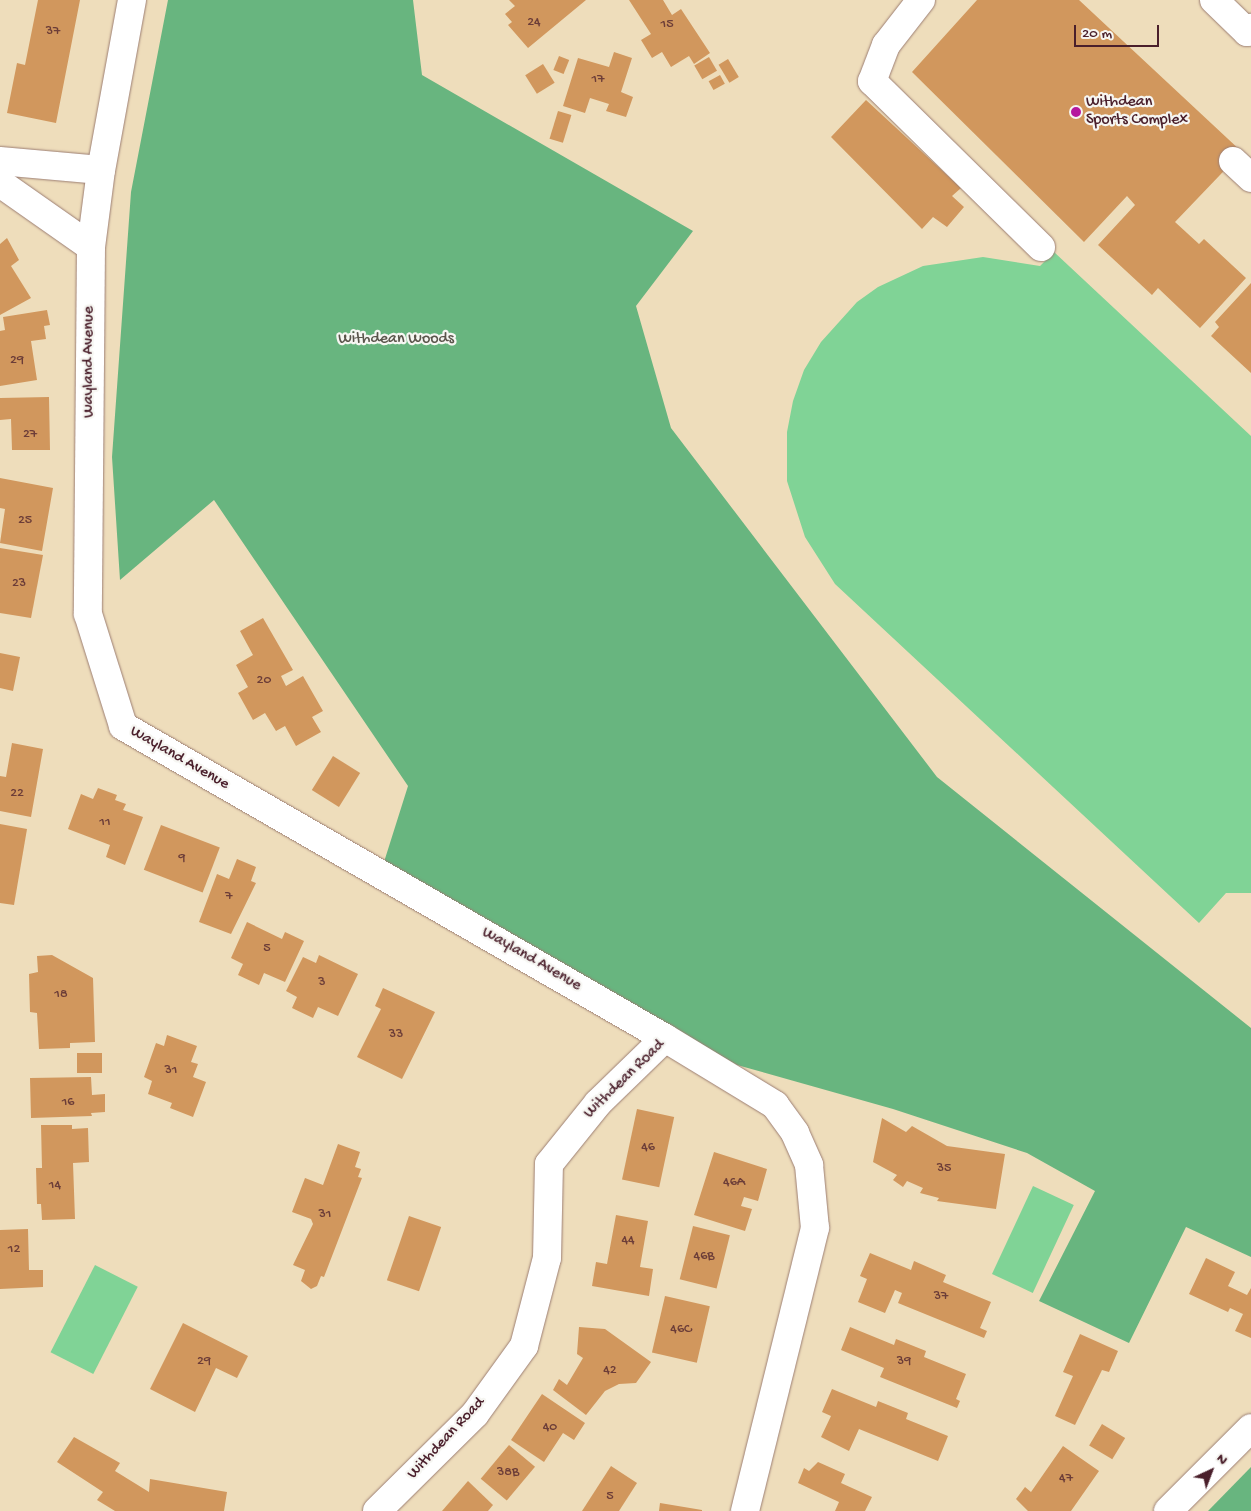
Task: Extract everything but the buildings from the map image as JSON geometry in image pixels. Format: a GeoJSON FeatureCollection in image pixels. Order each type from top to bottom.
{"type":"FeatureCollection","features":[{"type":"Feature","properties":{"kind":"street","name":"Wayland Avenue"},"geometry":{"type":"LineString","coordinates":[[132,0],[101,170],[91,247],[88,614],[123,726],[665,1038]]}},
{"type":"Feature","properties":{"kind":"street"},"geometry":{"type":"LineString","coordinates":[[921,0],[886,45],[872,81],[1041,247]]}},
{"type":"Feature","properties":{"kind":"street"},"geometry":{"type":"LineString","coordinates":[[1214,0],[1247,32],[1251,28]]}},
{"type":"Feature","properties":{"kind":"street"},"geometry":{"type":"LineString","coordinates":[[0,161],[101,170]]}},
{"type":"Feature","properties":{"kind":"street"},"geometry":{"type":"LineString","coordinates":[[0,183],[91,247]]}},
{"type":"Feature","properties":{"kind":"street","name":"Withdean Road"},"geometry":{"type":"LineString","coordinates":[[377,1511],[474,1414],[524,1346],[547,1258],[549,1164],[598,1102],[665,1038],[775,1105],[795,1133],[809,1165],[815,1228],[745,1511]]}},
{"type":"Feature","properties":{"kind":"street"},"geometry":{"type":"LineString","coordinates":[[1168,1511],[1251,1428]]}},
{"type":"Feature","properties":{"kind":"green space","name":"Withdean Woods"},"geometry":{"type":"Polygon","coordinates":[[[168,0],[413,0],[422,75],[693,231],[636,306],[671,428],[937,777],[1251,1028],[1251,1257],[1186,1227],[1129,1343],[1039,1301],[1095,1191],[1027,1153],[893,1109],[737,1065],[384,862],[408,786],[214,500],[120,580],[112,457],[131,192],[168,0]]]}},
{"type":"Feature","properties":{"kind":"green space"},"geometry":{"type":"Polygon","coordinates":[[[1054,252],[1251,436],[1251,893],[1226,893],[1199,923],[835,584],[805,537],[787,481],[787,432],[793,401],[804,370],[821,342],[857,302],[878,287],[923,266],[983,257],[1040,266],[1054,252]]]}},
{"type":"Feature","properties":{"kind":"green space"},"geometry":{"type":"Polygon","coordinates":[[[1033,1186],[1074,1205],[1033,1293],[992,1274],[1033,1186]]]}},
{"type":"Feature","properties":{"kind":"green space"},"geometry":{"type":"Polygon","coordinates":[[[95,1265],[138,1287],[93,1374],[51,1352],[95,1265]]]}},
{"type":"Feature","properties":{"kind":"green space"},"geometry":{"type":"Polygon","coordinates":[[[1251,1467],[1251,1511],[1208,1511],[1251,1467]]]}},
{"type":"Feature","properties":{"kind":"place","name":"Withdean Sports Complex"},"geometry":{"type":"Point","coordinates":[1076,112]}}]}
